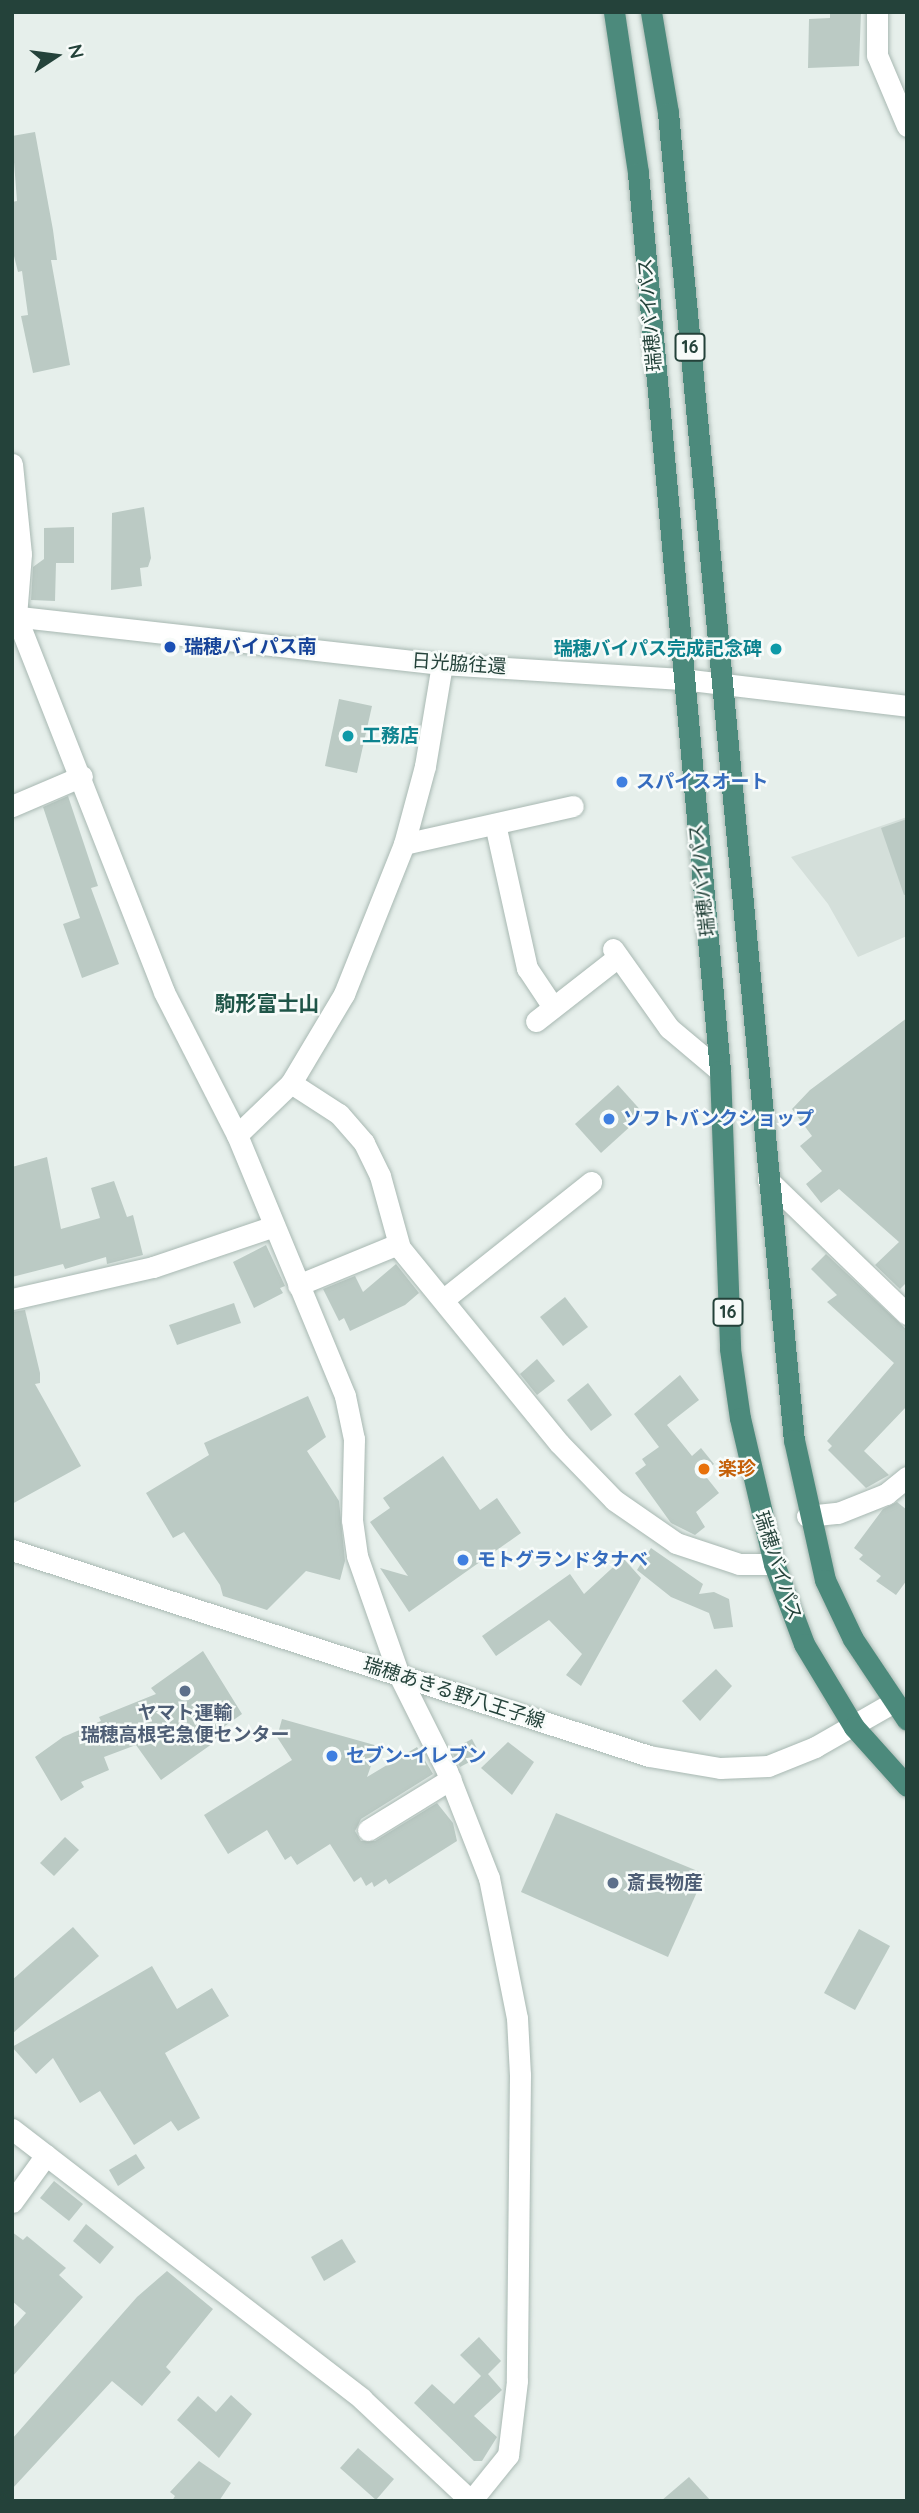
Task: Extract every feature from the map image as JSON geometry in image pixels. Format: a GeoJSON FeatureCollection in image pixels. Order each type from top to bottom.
{"type":"FeatureCollection","features":[{"type":"Feature","properties":{"kind":"highway","name":"瑞穂バイパス"},"geometry":{"type":"LineString","coordinates":[[614,12],[638,173],[682,679],[720,1070],[730,1349],[747,1453],[774,1564],[804,1644],[854,1727]]}},
{"type":"Feature","properties":{"kind":"highway","name":"瑞穂バイパス"},"geometry":{"type":"LineString","coordinates":[[651,12],[667,113],[721,682],[754,986],[768,1180],[792,1427],[807,1516],[825,1580],[853,1639],[892,1703]]}},
{"type":"Feature","properties":{"kind":"highway","name":"16"},"geometry":{"type":"LineString","coordinates":[[892,1703],[907,1720]]}},
{"type":"Feature","properties":{"kind":"highway","name":"16"},"geometry":{"type":"LineString","coordinates":[[854,1727],[907,1786]]}},
{"type":"Feature","properties":{"kind":"street"},"geometry":{"type":"LineString","coordinates":[[877,12],[877,55],[907,126]]}},
{"type":"Feature","properties":{"kind":"street"},"geometry":{"type":"LineString","coordinates":[[12,464],[21,554],[14,616],[82,776],[164,992],[237,1136],[345,1396],[354,1439],[352,1520],[357,1556],[399,1675],[451,1779],[489,1878],[517,2018],[520,2075],[515,2413],[508,2455],[471,2501],[362,2399],[12,2129]]}},
{"type":"Feature","properties":{"kind":"street","name":"日光脇往還"},"geometry":{"type":"LineString","coordinates":[[14,616],[442,664],[721,682],[907,706]]}},
{"type":"Feature","properties":{"kind":"street"},"geometry":{"type":"LineString","coordinates":[[237,1136],[291,1083],[344,993],[404,844],[425,766],[442,664]]}},
{"type":"Feature","properties":{"kind":"street"},"geometry":{"type":"LineString","coordinates":[[12,806],[82,776]]}},
{"type":"Feature","properties":{"kind":"street"},"geometry":{"type":"LineString","coordinates":[[404,844],[573,806]]}},
{"type":"Feature","properties":{"kind":"street"},"geometry":{"type":"LineString","coordinates":[[495,824],[527,968],[553,1007]]}},
{"type":"Feature","properties":{"kind":"street"},"geometry":{"type":"LineString","coordinates":[[536,1021],[615,953],[669,1028],[720,1070]]}},
{"type":"Feature","properties":{"kind":"street"},"geometry":{"type":"LineString","coordinates":[[291,1083],[339,1114],[364,1143],[380,1176],[398,1244],[559,1443],[644,1525],[676,1543],[739,1564],[774,1564]]}},
{"type":"Feature","properties":{"kind":"street"},"geometry":{"type":"LineString","coordinates":[[768,1180],[907,1314]]}},
{"type":"Feature","properties":{"kind":"street"},"geometry":{"type":"LineString","coordinates":[[444,1299],[591,1182]]}},
{"type":"Feature","properties":{"kind":"street"},"geometry":{"type":"LineString","coordinates":[[12,1299],[153,1267],[274,1226]]}},
{"type":"Feature","properties":{"kind":"street"},"geometry":{"type":"LineString","coordinates":[[298,1285],[398,1244]]}},
{"type":"Feature","properties":{"kind":"street"},"geometry":{"type":"LineString","coordinates":[[807,1516],[838,1513],[886,1494],[907,1477]]}},
{"type":"Feature","properties":{"kind":"street","name":"瑞穂あきる野八王子線"},"geometry":{"type":"LineString","coordinates":[[12,1550],[649,1756],[720,1768],[768,1766],[854,1727],[892,1703]]}},
{"type":"Feature","properties":{"kind":"street"},"geometry":{"type":"LineString","coordinates":[[368,1830],[451,1779]]}},
{"type":"Feature","properties":{"kind":"street"},"geometry":{"type":"LineString","coordinates":[[12,2202],[46,2155]]}},
{"type":"Feature","properties":{"kind":"shaded area"},"geometry":{"type":"Polygon","coordinates":[[[907,817],[907,936],[858,957],[828,904],[791,857],[907,817]]]}},
{"type":"Feature","properties":{"kind":"building"},"geometry":{"type":"Polygon","coordinates":[[[830,12],[861,12],[859,66],[808,68],[809,19],[830,18],[830,12]]]}},
{"type":"Feature","properties":{"kind":"building"},"geometry":{"type":"Polygon","coordinates":[[[35,132],[53,230],[57,260],[51,260],[70,365],[33,373],[21,316],[28,315],[22,271],[18,272],[12,248],[12,202],[17,201],[12,136],[35,132]]]}},
{"type":"Feature","properties":{"kind":"building"},"geometry":{"type":"Polygon","coordinates":[[[144,507],[151,558],[148,567],[140,568],[142,586],[111,590],[112,513],[144,507]]]}},
{"type":"Feature","properties":{"kind":"building"},"geometry":{"type":"Polygon","coordinates":[[[74,527],[74,563],[56,563],[55,601],[31,600],[33,567],[44,559],[44,528],[74,527]]]}},
{"type":"Feature","properties":{"kind":"building","name":"工務店"},"geometry":{"type":"Polygon","coordinates":[[[339,699],[372,706],[357,773],[325,766],[339,699]]]}},
{"type":"Feature","properties":{"kind":"building"},"geometry":{"type":"Polygon","coordinates":[[[68,796],[98,886],[91,888],[119,964],[82,978],[63,924],[80,918],[43,807],[68,796]]]}},
{"type":"Feature","properties":{"kind":"building"},"geometry":{"type":"Polygon","coordinates":[[[907,819],[907,894],[904,895],[881,828],[907,819]]]}},
{"type":"Feature","properties":{"kind":"building"},"geometry":{"type":"Polygon","coordinates":[[[907,1018],[907,1282],[900,1289],[875,1265],[899,1242],[839,1189],[821,1203],[806,1184],[822,1171],[800,1146],[812,1136],[792,1109],[810,1090],[907,1018]]]}},
{"type":"Feature","properties":{"kind":"building","name":"ソフトバンクショップ"},"geometry":{"type":"Polygon","coordinates":[[[618,1085],[644,1114],[601,1153],[575,1124],[618,1085]]]}},
{"type":"Feature","properties":{"kind":"building"},"geometry":{"type":"Polygon","coordinates":[[[47,1157],[61,1229],[100,1218],[91,1188],[114,1181],[127,1217],[133,1215],[143,1255],[107,1264],[106,1257],[65,1269],[63,1264],[12,1277],[12,1167],[47,1157]]]}},
{"type":"Feature","properties":{"kind":"building"},"geometry":{"type":"Polygon","coordinates":[[[266,1245],[285,1286],[280,1288],[283,1293],[254,1308],[233,1262],[266,1245]]]}},
{"type":"Feature","properties":{"kind":"building"},"geometry":{"type":"Polygon","coordinates":[[[826,1254],[907,1330],[907,1406],[864,1451],[889,1475],[866,1488],[828,1450],[832,1446],[827,1441],[894,1363],[827,1302],[837,1295],[811,1269],[826,1254]]]}},
{"type":"Feature","properties":{"kind":"building"},"geometry":{"type":"Polygon","coordinates":[[[396,1264],[419,1293],[405,1305],[350,1331],[344,1318],[339,1321],[323,1289],[355,1276],[363,1292],[396,1264]]]}},
{"type":"Feature","properties":{"kind":"building"},"geometry":{"type":"Polygon","coordinates":[[[565,1297],[588,1327],[563,1346],[540,1317],[565,1297]]]}},
{"type":"Feature","properties":{"kind":"building"},"geometry":{"type":"Polygon","coordinates":[[[234,1303],[241,1323],[177,1345],[169,1325],[234,1303]]]}},
{"type":"Feature","properties":{"kind":"building"},"geometry":{"type":"Polygon","coordinates":[[[25,1310],[40,1373],[40,1383],[35,1384],[81,1466],[12,1504],[12,1312],[25,1310]]]}},
{"type":"Feature","properties":{"kind":"building"},"geometry":{"type":"Polygon","coordinates":[[[537,1359],[555,1381],[537,1395],[520,1374],[537,1359]]]}},
{"type":"Feature","properties":{"kind":"building"},"geometry":{"type":"Polygon","coordinates":[[[680,1375],[699,1400],[667,1425],[692,1456],[701,1448],[714,1464],[703,1473],[719,1493],[696,1512],[705,1527],[695,1535],[671,1523],[635,1473],[646,1465],[642,1459],[659,1447],[634,1414],[680,1375]]]}},
{"type":"Feature","properties":{"kind":"building"},"geometry":{"type":"Polygon","coordinates":[[[588,1383],[612,1415],[591,1431],[567,1400],[588,1383]]]}},
{"type":"Feature","properties":{"kind":"building"},"geometry":{"type":"Polygon","coordinates":[[[308,1396],[326,1437],[307,1451],[339,1501],[345,1561],[340,1580],[306,1571],[267,1610],[223,1596],[220,1585],[184,1532],[173,1538],[146,1493],[209,1455],[204,1443],[308,1396]]]}},
{"type":"Feature","properties":{"kind":"building"},"geometry":{"type":"Polygon","coordinates":[[[443,1456],[480,1510],[497,1498],[521,1533],[409,1612],[380,1568],[408,1576],[370,1522],[390,1508],[383,1498],[443,1456]]]}},
{"type":"Feature","properties":{"kind":"building"},"geometry":{"type":"Polygon","coordinates":[[[897,1502],[907,1510],[907,1580],[896,1595],[876,1581],[881,1576],[859,1559],[863,1555],[854,1548],[883,1509],[897,1502]]]}},
{"type":"Feature","properties":{"kind":"building"},"geometry":{"type":"Polygon","coordinates":[[[651,1548],[703,1584],[699,1594],[714,1592],[729,1599],[733,1627],[714,1629],[709,1613],[671,1597],[637,1570],[651,1548]]]}},
{"type":"Feature","properties":{"kind":"building"},"geometry":{"type":"Polygon","coordinates":[[[623,1558],[641,1578],[581,1686],[566,1675],[582,1654],[549,1620],[496,1656],[482,1636],[570,1574],[584,1594],[623,1558]]]}},
{"type":"Feature","properties":{"kind":"building"},"geometry":{"type":"Polygon","coordinates":[[[203,1651],[242,1714],[215,1733],[219,1739],[161,1780],[136,1745],[104,1757],[109,1770],[81,1782],[84,1787],[61,1801],[35,1757],[63,1737],[101,1721],[99,1717],[156,1694],[151,1688],[203,1651]]]}},
{"type":"Feature","properties":{"kind":"building"},"geometry":{"type":"Polygon","coordinates":[[[716,1669],[732,1686],[700,1721],[682,1701],[716,1669]]]}},
{"type":"Feature","properties":{"kind":"building"},"geometry":{"type":"Polygon","coordinates":[[[282,1719],[378,1746],[367,1777],[417,1747],[433,1774],[361,1819],[355,1831],[361,1841],[375,1841],[437,1803],[453,1823],[457,1841],[389,1884],[386,1879],[374,1887],[372,1882],[366,1886],[361,1877],[354,1882],[330,1844],[297,1865],[291,1856],[285,1860],[267,1830],[228,1854],[204,1815],[292,1760],[277,1737],[282,1719]]]}},
{"type":"Feature","properties":{"kind":"building"},"geometry":{"type":"Polygon","coordinates":[[[472,1739],[481,1756],[460,1767],[451,1750],[472,1739]]]}},
{"type":"Feature","properties":{"kind":"building"},"geometry":{"type":"Polygon","coordinates":[[[508,1742],[534,1762],[512,1795],[481,1768],[508,1742]]]}},
{"type":"Feature","properties":{"kind":"building","name":"斎長物産"},"geometry":{"type":"Polygon","coordinates":[[[556,1813],[705,1874],[668,1957],[521,1892],[556,1813]]]}},
{"type":"Feature","properties":{"kind":"building"},"geometry":{"type":"Polygon","coordinates":[[[65,1837],[79,1850],[54,1876],[40,1863],[65,1837]]]}},
{"type":"Feature","properties":{"kind":"building"},"geometry":{"type":"Polygon","coordinates":[[[73,1927],[99,1956],[12,2034],[12,1980],[73,1927]]]}},
{"type":"Feature","properties":{"kind":"building"},"geometry":{"type":"Polygon","coordinates":[[[859,1929],[890,1946],[855,2010],[824,1993],[859,1929]]]}},
{"type":"Feature","properties":{"kind":"building"},"geometry":{"type":"Polygon","coordinates":[[[152,1966],[177,2009],[212,1988],[229,2016],[165,2053],[200,2118],[178,2131],[171,2121],[134,2145],[100,2091],[80,2103],[53,2058],[36,2074],[12,2047],[152,1966]]]}},
{"type":"Feature","properties":{"kind":"building"},"geometry":{"type":"Polygon","coordinates":[[[136,2154],[145,2168],[118,2186],[109,2170],[136,2154]]]}},
{"type":"Feature","properties":{"kind":"building"},"geometry":{"type":"Polygon","coordinates":[[[54,2181],[83,2204],[69,2221],[40,2198],[54,2181]]]}},
{"type":"Feature","properties":{"kind":"building"},"geometry":{"type":"Polygon","coordinates":[[[86,2224],[114,2247],[100,2264],[73,2241],[86,2224]]]}},
{"type":"Feature","properties":{"kind":"building"},"geometry":{"type":"Polygon","coordinates":[[[12,2232],[23,2240],[27,2236],[66,2268],[59,2275],[83,2297],[12,2377],[12,2329],[26,2313],[12,2301],[12,2232]]]}},
{"type":"Feature","properties":{"kind":"building"},"geometry":{"type":"Polygon","coordinates":[[[342,2239],[356,2262],[324,2281],[311,2257],[342,2239]]]}},
{"type":"Feature","properties":{"kind":"building"},"geometry":{"type":"Polygon","coordinates":[[[167,2271],[213,2309],[166,2367],[171,2372],[142,2406],[112,2381],[12,2489],[12,2439],[137,2297],[167,2271]]]}},
{"type":"Feature","properties":{"kind":"building"},"geometry":{"type":"Polygon","coordinates":[[[479,2337],[501,2361],[488,2374],[502,2390],[474,2416],[497,2437],[482,2461],[474,2461],[414,2403],[432,2384],[454,2404],[481,2376],[460,2355],[479,2337]]]}},
{"type":"Feature","properties":{"kind":"building"},"geometry":{"type":"Polygon","coordinates":[[[231,2395],[252,2414],[219,2458],[177,2420],[198,2396],[216,2412],[231,2395]]]}},
{"type":"Feature","properties":{"kind":"building"},"geometry":{"type":"Polygon","coordinates":[[[358,2448],[394,2479],[376,2500],[340,2468],[358,2448]]]}},
{"type":"Feature","properties":{"kind":"building"},"geometry":{"type":"Polygon","coordinates":[[[199,2461],[231,2483],[219,2501],[172,2501],[175,2496],[170,2492],[199,2461]]]}},
{"type":"Feature","properties":{"kind":"building"},"geometry":{"type":"Polygon","coordinates":[[[689,2477],[711,2501],[661,2501],[689,2477]]]}},
{"type":"Feature","properties":{"kind":"place","name":"瑞穂バイパス南"},"geometry":{"type":"Point","coordinates":[170,647]}},
{"type":"Feature","properties":{"kind":"place","name":"瑞穂バイパス完成記念碑"},"geometry":{"type":"Point","coordinates":[776,649]}},
{"type":"Feature","properties":{"kind":"place","name":"工務店"},"geometry":{"type":"Point","coordinates":[348,736]}},
{"type":"Feature","properties":{"kind":"place","name":"スパイスオート"},"geometry":{"type":"Point","coordinates":[622,782]}},
{"type":"Feature","properties":{"kind":"place","name":"ソフトバンクショップ"},"geometry":{"type":"Point","coordinates":[609,1119]}},
{"type":"Feature","properties":{"kind":"place","name":"楽珍"},"geometry":{"type":"Point","coordinates":[704,1469]}},
{"type":"Feature","properties":{"kind":"place","name":"モトグランドタナベ"},"geometry":{"type":"Point","coordinates":[463,1560]}},
{"type":"Feature","properties":{"kind":"place","name":"ヤマト運輸 瑞穂高根宅急便センター"},"geometry":{"type":"Point","coordinates":[185,1691]}},
{"type":"Feature","properties":{"kind":"place","name":"セブン-イレブン"},"geometry":{"type":"Point","coordinates":[332,1756]}},
{"type":"Feature","properties":{"kind":"place","name":"斎長物産"},"geometry":{"type":"Point","coordinates":[613,1883]}},
{"type":"Feature","properties":{"kind":"district","name":"駒形富士山"},"geometry":{"type":"Point","coordinates":[267,1003]}}]}
